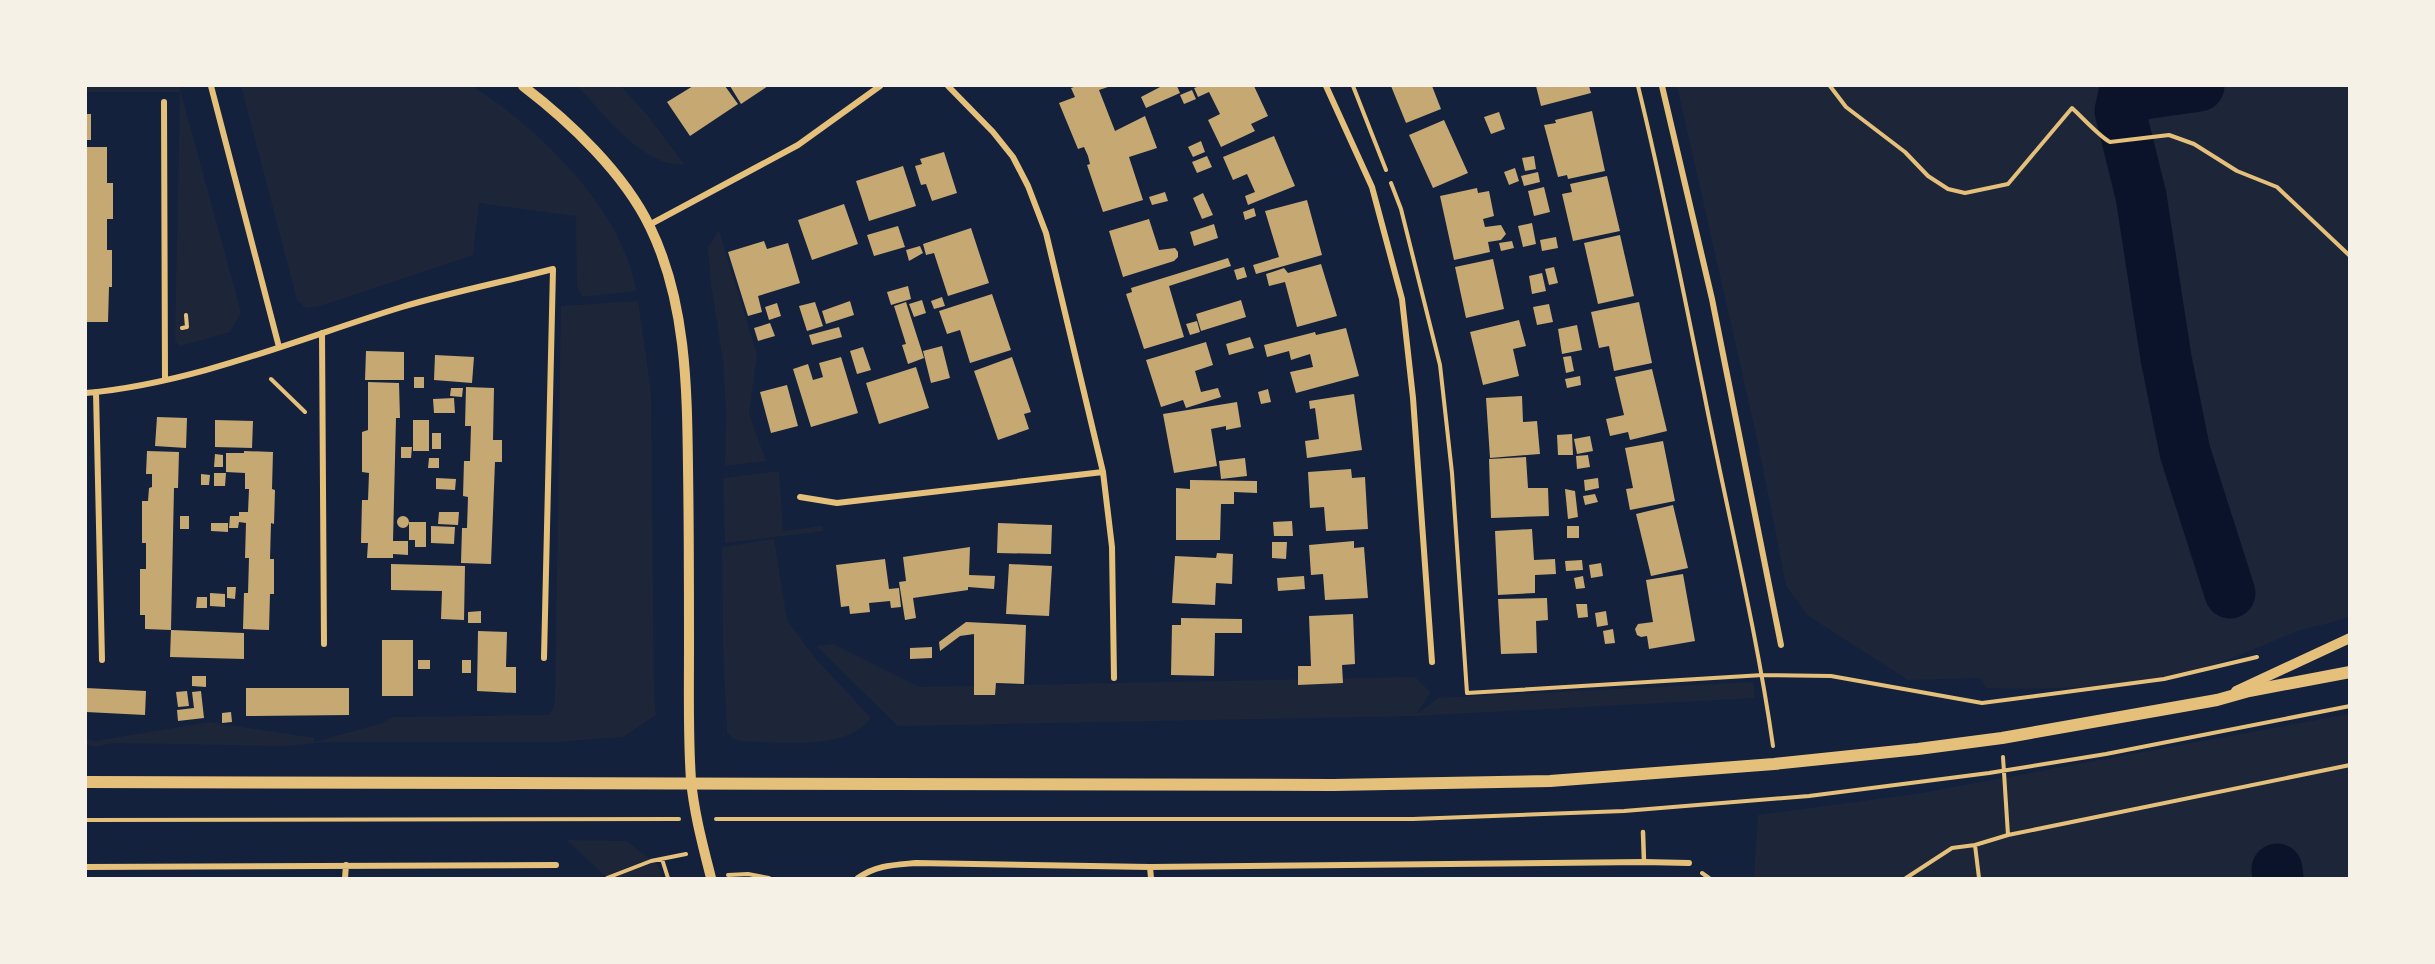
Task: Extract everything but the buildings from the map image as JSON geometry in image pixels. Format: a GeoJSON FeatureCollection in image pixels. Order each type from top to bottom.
{"type":"FeatureCollection","features":[{"type":"Feature","properties":{"kind":"main road"},"geometry":{"type":"LineString","coordinates":[[86,782],[1333,785],[1539,782],[1776,764],[2002,738],[2217,700],[2249,691],[2349,672]]}},
{"type":"Feature","properties":{"kind":"street"},"geometry":{"type":"LineString","coordinates":[[211,86],[279,347]]}},
{"type":"Feature","properties":{"kind":"street"},"geometry":{"type":"LineString","coordinates":[[523,86],[549,106],[608,166],[649,225],[671,281],[687,391],[689,724],[692,782],[710,877]]}},
{"type":"Feature","properties":{"kind":"street"},"geometry":{"type":"LineString","coordinates":[[649,225],[798,145],[880,86]]}},
{"type":"Feature","properties":{"kind":"street"},"geometry":{"type":"LineString","coordinates":[[948,86],[1002,142],[1028,186],[1046,233],[1103,472],[1112,547],[1114,678]]}},
{"type":"Feature","properties":{"kind":"street"},"geometry":{"type":"LineString","coordinates":[[1326,86],[1372,187],[1402,299],[1413,398],[1432,663]]}},
{"type":"Feature","properties":{"kind":"street"},"geometry":{"type":"LineString","coordinates":[[1662,86],[1712,299],[1781,645]]}},
{"type":"Feature","properties":{"kind":"street"},"geometry":{"type":"LineString","coordinates":[[164,102],[165,380]]}},
{"type":"Feature","properties":{"kind":"street"},"geometry":{"type":"LineString","coordinates":[[86,393],[165,380],[222,365],[404,307],[553,269],[544,658]]}},
{"type":"Feature","properties":{"kind":"street"},"geometry":{"type":"LineString","coordinates":[[322,333],[324,644]]}},
{"type":"Feature","properties":{"kind":"street"},"geometry":{"type":"LineString","coordinates":[[96,392],[102,660]]}},
{"type":"Feature","properties":{"kind":"street"},"geometry":{"type":"LineString","coordinates":[[800,497],[837,503],[1103,472]]}},
{"type":"Feature","properties":{"kind":"street"},"geometry":{"type":"LineString","coordinates":[[2217,700],[2349,638]]}},
{"type":"Feature","properties":{"kind":"street"},"geometry":{"type":"LineString","coordinates":[[858,879],[868,870],[881,866],[916,863],[1150,867],[1689,863]]}},
{"type":"Feature","properties":{"kind":"street"},"geometry":{"type":"LineString","coordinates":[[345,879],[346,865]]}},
{"type":"Feature","properties":{"kind":"street"},"geometry":{"type":"LineString","coordinates":[[86,867],[556,865]]}},
{"type":"Feature","properties":{"kind":"street"},"geometry":{"type":"LineString","coordinates":[[1150,867],[1151,879]]}},
{"type":"Feature","properties":{"kind":"lane"},"geometry":{"type":"LineString","coordinates":[[1643,832],[1644,862]]}},
{"type":"Feature","properties":{"kind":"path"},"geometry":{"type":"LineString","coordinates":[[1353,86],[1401,209],[1440,365],[1452,473],[1467,693],[1762,675],[1831,676],[1982,703],[2164,679],[2267,654]]}},
{"type":"Feature","properties":{"kind":"path"},"geometry":{"type":"LineString","coordinates":[[1638,86],[1690,317],[1762,675],[1776,764]]}},
{"type":"Feature","properties":{"kind":"path"},"geometry":{"type":"LineString","coordinates":[[1830,86],[1846,107],[1905,152],[1928,176],[1948,189],[1965,193],[2008,184],[2072,108],[2096,129],[2102,138],[2110,142],[2169,135],[2194,144],[2237,171],[2277,187],[2349,256]]}},
{"type":"Feature","properties":{"kind":"path"},"geometry":{"type":"LineString","coordinates":[[271,379],[310,417],[323,417]]}},
{"type":"Feature","properties":{"kind":"path"},"geometry":{"type":"LineString","coordinates":[[2002,738],[2008,836]]}},
{"type":"Feature","properties":{"kind":"path"},"geometry":{"type":"LineString","coordinates":[[1906,879],[1952,848],[2349,765]]}},
{"type":"Feature","properties":{"kind":"path"},"geometry":{"type":"LineString","coordinates":[[1975,845],[1979,879]]}},
{"type":"Feature","properties":{"kind":"path"},"geometry":{"type":"LineString","coordinates":[[607,879],[662,859],[704,851]]}},
{"type":"Feature","properties":{"kind":"path"},"geometry":{"type":"LineString","coordinates":[[662,859],[668,879]]}},
{"type":"Feature","properties":{"kind":"path"},"geometry":{"type":"LineString","coordinates":[[710,877],[748,874],[769,879]]}},
{"type":"Feature","properties":{"kind":"shaded area"},"geometry":{"type":"Polygon","coordinates":[[[86,86],[179,86],[241,312],[230,332],[180,346],[175,341],[180,92],[86,92],[86,86]]]}},
{"type":"Feature","properties":{"kind":"shaded area"},"geometry":{"type":"Polygon","coordinates":[[[241,86],[472,86],[524,124],[574,174],[615,231],[628,261],[636,291],[582,297],[577,286],[576,216],[479,203],[473,255],[320,306],[306,308],[297,300],[241,86]]]}},
{"type":"Feature","properties":{"kind":"shaded area"},"geometry":{"type":"Polygon","coordinates":[[[577,86],[621,86],[647,115],[684,164],[669,163],[639,148],[612,124],[577,86]]]}},
{"type":"Feature","properties":{"kind":"shaded area"},"geometry":{"type":"Polygon","coordinates":[[[1677,86],[2349,86],[2349,616],[2300,630],[2216,664],[2165,677],[2089,687],[2012,689],[1986,688],[1980,678],[1908,680],[1807,615],[1786,585],[1758,443],[1677,86]]]}},
{"type":"Feature","properties":{"kind":"shaded area"},"geometry":{"type":"Polygon","coordinates":[[[719,230],[757,355],[749,414],[766,461],[725,466],[726,412],[723,361],[711,284],[708,247],[719,230]]]}},
{"type":"Feature","properties":{"kind":"shaded area"},"geometry":{"type":"Polygon","coordinates":[[[638,301],[651,391],[656,715],[623,737],[554,742],[324,742],[286,746],[114,743],[94,747],[86,744],[86,739],[95,741],[209,722],[314,738],[314,742],[380,724],[393,717],[549,715],[554,707],[555,698],[561,306],[638,301]]]}},
{"type":"Feature","properties":{"kind":"shaded area"},"geometry":{"type":"Polygon","coordinates":[[[779,471],[783,531],[822,526],[824,531],[725,543],[723,478],[779,471]]]}},
{"type":"Feature","properties":{"kind":"shaded area"},"geometry":{"type":"Polygon","coordinates":[[[774,539],[787,620],[815,658],[871,718],[860,729],[846,736],[792,743],[741,741],[727,733],[722,547],[774,539]]]}},
{"type":"Feature","properties":{"kind":"shaded area"},"geometry":{"type":"Polygon","coordinates":[[[833,644],[919,687],[1415,677],[1430,692],[1417,714],[1438,698],[1753,682],[1755,698],[1415,716],[898,726],[816,646],[833,644]]]}},
{"type":"Feature","properties":{"kind":"shaded area"},"geometry":{"type":"Polygon","coordinates":[[[2349,714],[2349,878],[1754,878],[1758,815],[1916,794],[2349,714]]]}},
{"type":"Feature","properties":{"kind":"shaded area"},"geometry":{"type":"Polygon","coordinates":[[[567,840],[626,841],[658,865],[662,878],[607,878],[567,840]]]}},
{"type":"Feature","properties":{"kind":"waterway"},"geometry":{"type":"LineString","coordinates":[[2199,86],[2123,97],[2120,111],[2141,196],[2166,358],[2185,452],[2230,593]]}},
{"type":"Feature","properties":{"kind":"waterway"},"geometry":{"type":"LineString","coordinates":[[2277,869],[2278,878]]}}]}
